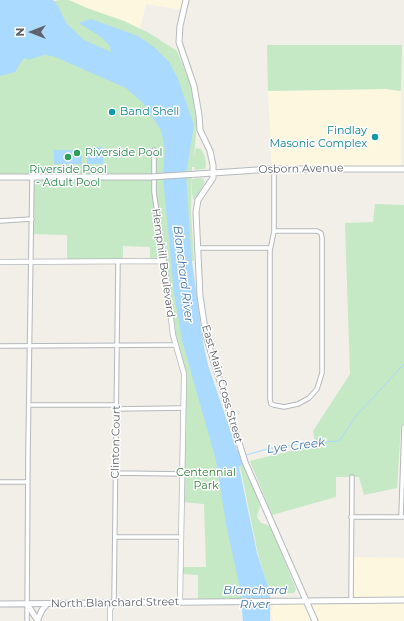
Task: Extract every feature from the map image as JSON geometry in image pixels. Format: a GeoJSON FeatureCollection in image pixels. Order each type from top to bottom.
{"type":"FeatureCollection","features":[{"type":"Feature","properties":{"kind":"main road"},"geometry":{"type":"LineString","coordinates":[[186,0],[180,26],[179,42],[194,86],[200,115],[200,130],[211,156],[213,172]]}},
{"type":"Feature","properties":{"kind":"main road","name":"Osborn Avenue"},"geometry":{"type":"LineString","coordinates":[[0,177],[150,177],[274,169],[404,169]]}},
{"type":"Feature","properties":{"kind":"main road","name":"East Main Cross Street"},"geometry":{"type":"LineString","coordinates":[[213,172],[212,181],[197,204],[196,212],[200,296],[206,336],[245,462],[314,621]]}},
{"type":"Feature","properties":{"kind":"main road","name":"North Blanchard Street"},"geometry":{"type":"LineString","coordinates":[[0,604],[180,601],[404,600]]}},
{"type":"Feature","properties":{"kind":"main road"},"geometry":{"type":"LineString","coordinates":[[27,604],[38,621]]}},
{"type":"Feature","properties":{"kind":"main road"},"geometry":{"type":"LineString","coordinates":[[38,621],[42,610],[47,604]]}},
{"type":"Feature","properties":{"kind":"street","name":"Hemphill Boulevard"},"geometry":{"type":"LineString","coordinates":[[154,150],[154,192],[170,316],[175,345],[184,374],[180,601]]}},
{"type":"Feature","properties":{"kind":"street"},"geometry":{"type":"LineString","coordinates":[[27,621],[32,177],[34,167]]}},
{"type":"Feature","properties":{"kind":"street"},"geometry":{"type":"LineString","coordinates":[[274,169],[274,231],[270,248],[271,404],[278,407],[298,404],[309,398],[317,389],[319,384],[323,367],[321,233],[317,231],[274,231]]}},
{"type":"Feature","properties":{"kind":"street"},"geometry":{"type":"LineString","coordinates":[[0,220],[32,219]]}},
{"type":"Feature","properties":{"kind":"street"},"geometry":{"type":"LineString","coordinates":[[198,248],[270,248]]}},
{"type":"Feature","properties":{"kind":"street","name":"Clinton Court"},"geometry":{"type":"LineString","coordinates":[[110,621],[110,609],[114,603],[118,261]]}},
{"type":"Feature","properties":{"kind":"street"},"geometry":{"type":"LineString","coordinates":[[0,262],[164,261]]}},
{"type":"Feature","properties":{"kind":"street"},"geometry":{"type":"LineString","coordinates":[[0,346],[175,345]]}},
{"type":"Feature","properties":{"kind":"street"},"geometry":{"type":"LineString","coordinates":[[29,405],[183,408]]}},
{"type":"Feature","properties":{"kind":"street"},"geometry":{"type":"LineString","coordinates":[[351,517],[403,517],[404,427]]}},
{"type":"Feature","properties":{"kind":"street"},"geometry":{"type":"LineString","coordinates":[[116,473],[182,474]]}},
{"type":"Feature","properties":{"kind":"street"},"geometry":{"type":"LineString","coordinates":[[351,600],[352,477]]}},
{"type":"Feature","properties":{"kind":"street"},"geometry":{"type":"LineString","coordinates":[[0,482],[28,482]]}},
{"type":"Feature","properties":{"kind":"street"},"geometry":{"type":"LineString","coordinates":[[115,537],[181,537]]}},
{"type":"Feature","properties":{"kind":"shaded area"},"geometry":{"type":"Polygon","coordinates":[[[69,0],[186,0],[183,10],[146,4],[140,29],[124,21],[69,0]]]}},
{"type":"Feature","properties":{"kind":"shaded area"},"geometry":{"type":"Polygon","coordinates":[[[386,89],[401,91],[401,169],[272,169],[268,91],[386,89]]]}},
{"type":"Feature","properties":{"kind":"shaded area"},"geometry":{"type":"Polygon","coordinates":[[[351,557],[404,558],[404,621],[273,621],[271,612],[275,601],[351,600],[351,557]]]}},
{"type":"Feature","properties":{"kind":"green space","name":"Centennial Park"},"geometry":{"type":"Polygon","coordinates":[[[60,0],[69,0],[124,21],[149,33],[177,51],[191,86],[197,124],[194,156],[196,148],[201,149],[205,157],[206,166],[205,169],[194,170],[195,167],[192,167],[191,212],[194,261],[182,261],[251,601],[198,601],[198,575],[181,574],[181,567],[206,567],[204,504],[182,502],[184,374],[175,345],[164,261],[150,261],[150,247],[123,246],[123,261],[67,261],[67,235],[32,234],[32,177],[0,177],[0,3],[27,7],[60,0]]]}},
{"type":"Feature","properties":{"kind":"green space"},"geometry":{"type":"Polygon","coordinates":[[[267,45],[402,45],[401,91],[386,89],[268,91],[267,45]]]}},
{"type":"Feature","properties":{"kind":"green space"},"geometry":{"type":"Polygon","coordinates":[[[201,178],[205,182],[195,200],[193,199],[192,192],[192,179],[201,178]]]}},
{"type":"Feature","properties":{"kind":"green space"},"geometry":{"type":"Polygon","coordinates":[[[375,204],[404,205],[404,424],[401,425],[397,488],[364,495],[359,477],[336,477],[336,497],[272,515],[250,461],[315,445],[313,431],[350,374],[345,223],[373,222],[375,204]]]}},
{"type":"Feature","properties":{"kind":"green space"},"geometry":{"type":"Polygon","coordinates":[[[243,463],[260,505],[257,517],[261,523],[268,525],[271,528],[296,589],[294,593],[270,594],[258,554],[240,466],[243,463]]]}},
{"type":"Feature","properties":{"kind":"water","name":"Blanchard River"},"geometry":{"type":"Polygon","coordinates":[[[0,0],[53,0],[58,6],[66,23],[84,40],[111,52],[110,46],[101,37],[79,23],[91,19],[138,36],[154,47],[169,62],[178,79],[194,125],[186,174],[191,254],[203,342],[208,365],[237,450],[244,449],[248,459],[239,467],[257,553],[270,593],[270,621],[243,621],[240,588],[226,524],[216,460],[182,340],[174,293],[163,177],[165,150],[161,130],[143,103],[126,88],[53,56],[44,55],[28,60],[26,58],[23,59],[15,72],[0,76],[0,0]]]}},
{"type":"Feature","properties":{"kind":"water"},"geometry":{"type":"Polygon","coordinates":[[[87,147],[103,147],[103,164],[87,164],[87,147]]]}},
{"type":"Feature","properties":{"kind":"water","name":"Riverside Pool - Adult Pool"},"geometry":{"type":"Polygon","coordinates":[[[54,150],[82,150],[82,164],[54,164],[54,150]]]}},
{"type":"Feature","properties":{"kind":"waterway","name":"Lye Creek"},"geometry":{"type":"LineString","coordinates":[[246,455],[267,449],[306,443],[339,441],[356,416],[404,364]]}},
{"type":"Feature","properties":{"kind":"place","name":"Band Shell"},"geometry":{"type":"Point","coordinates":[112,112]}},
{"type":"Feature","properties":{"kind":"place","name":"Findlay Masonic Complex"},"geometry":{"type":"Point","coordinates":[375,137]}},
{"type":"Feature","properties":{"kind":"place","name":"Riverside Pool"},"geometry":{"type":"Point","coordinates":[77,153]}},
{"type":"Feature","properties":{"kind":"place","name":"Riverside Pool - Adult Pool"},"geometry":{"type":"Point","coordinates":[68,157]}}]}
